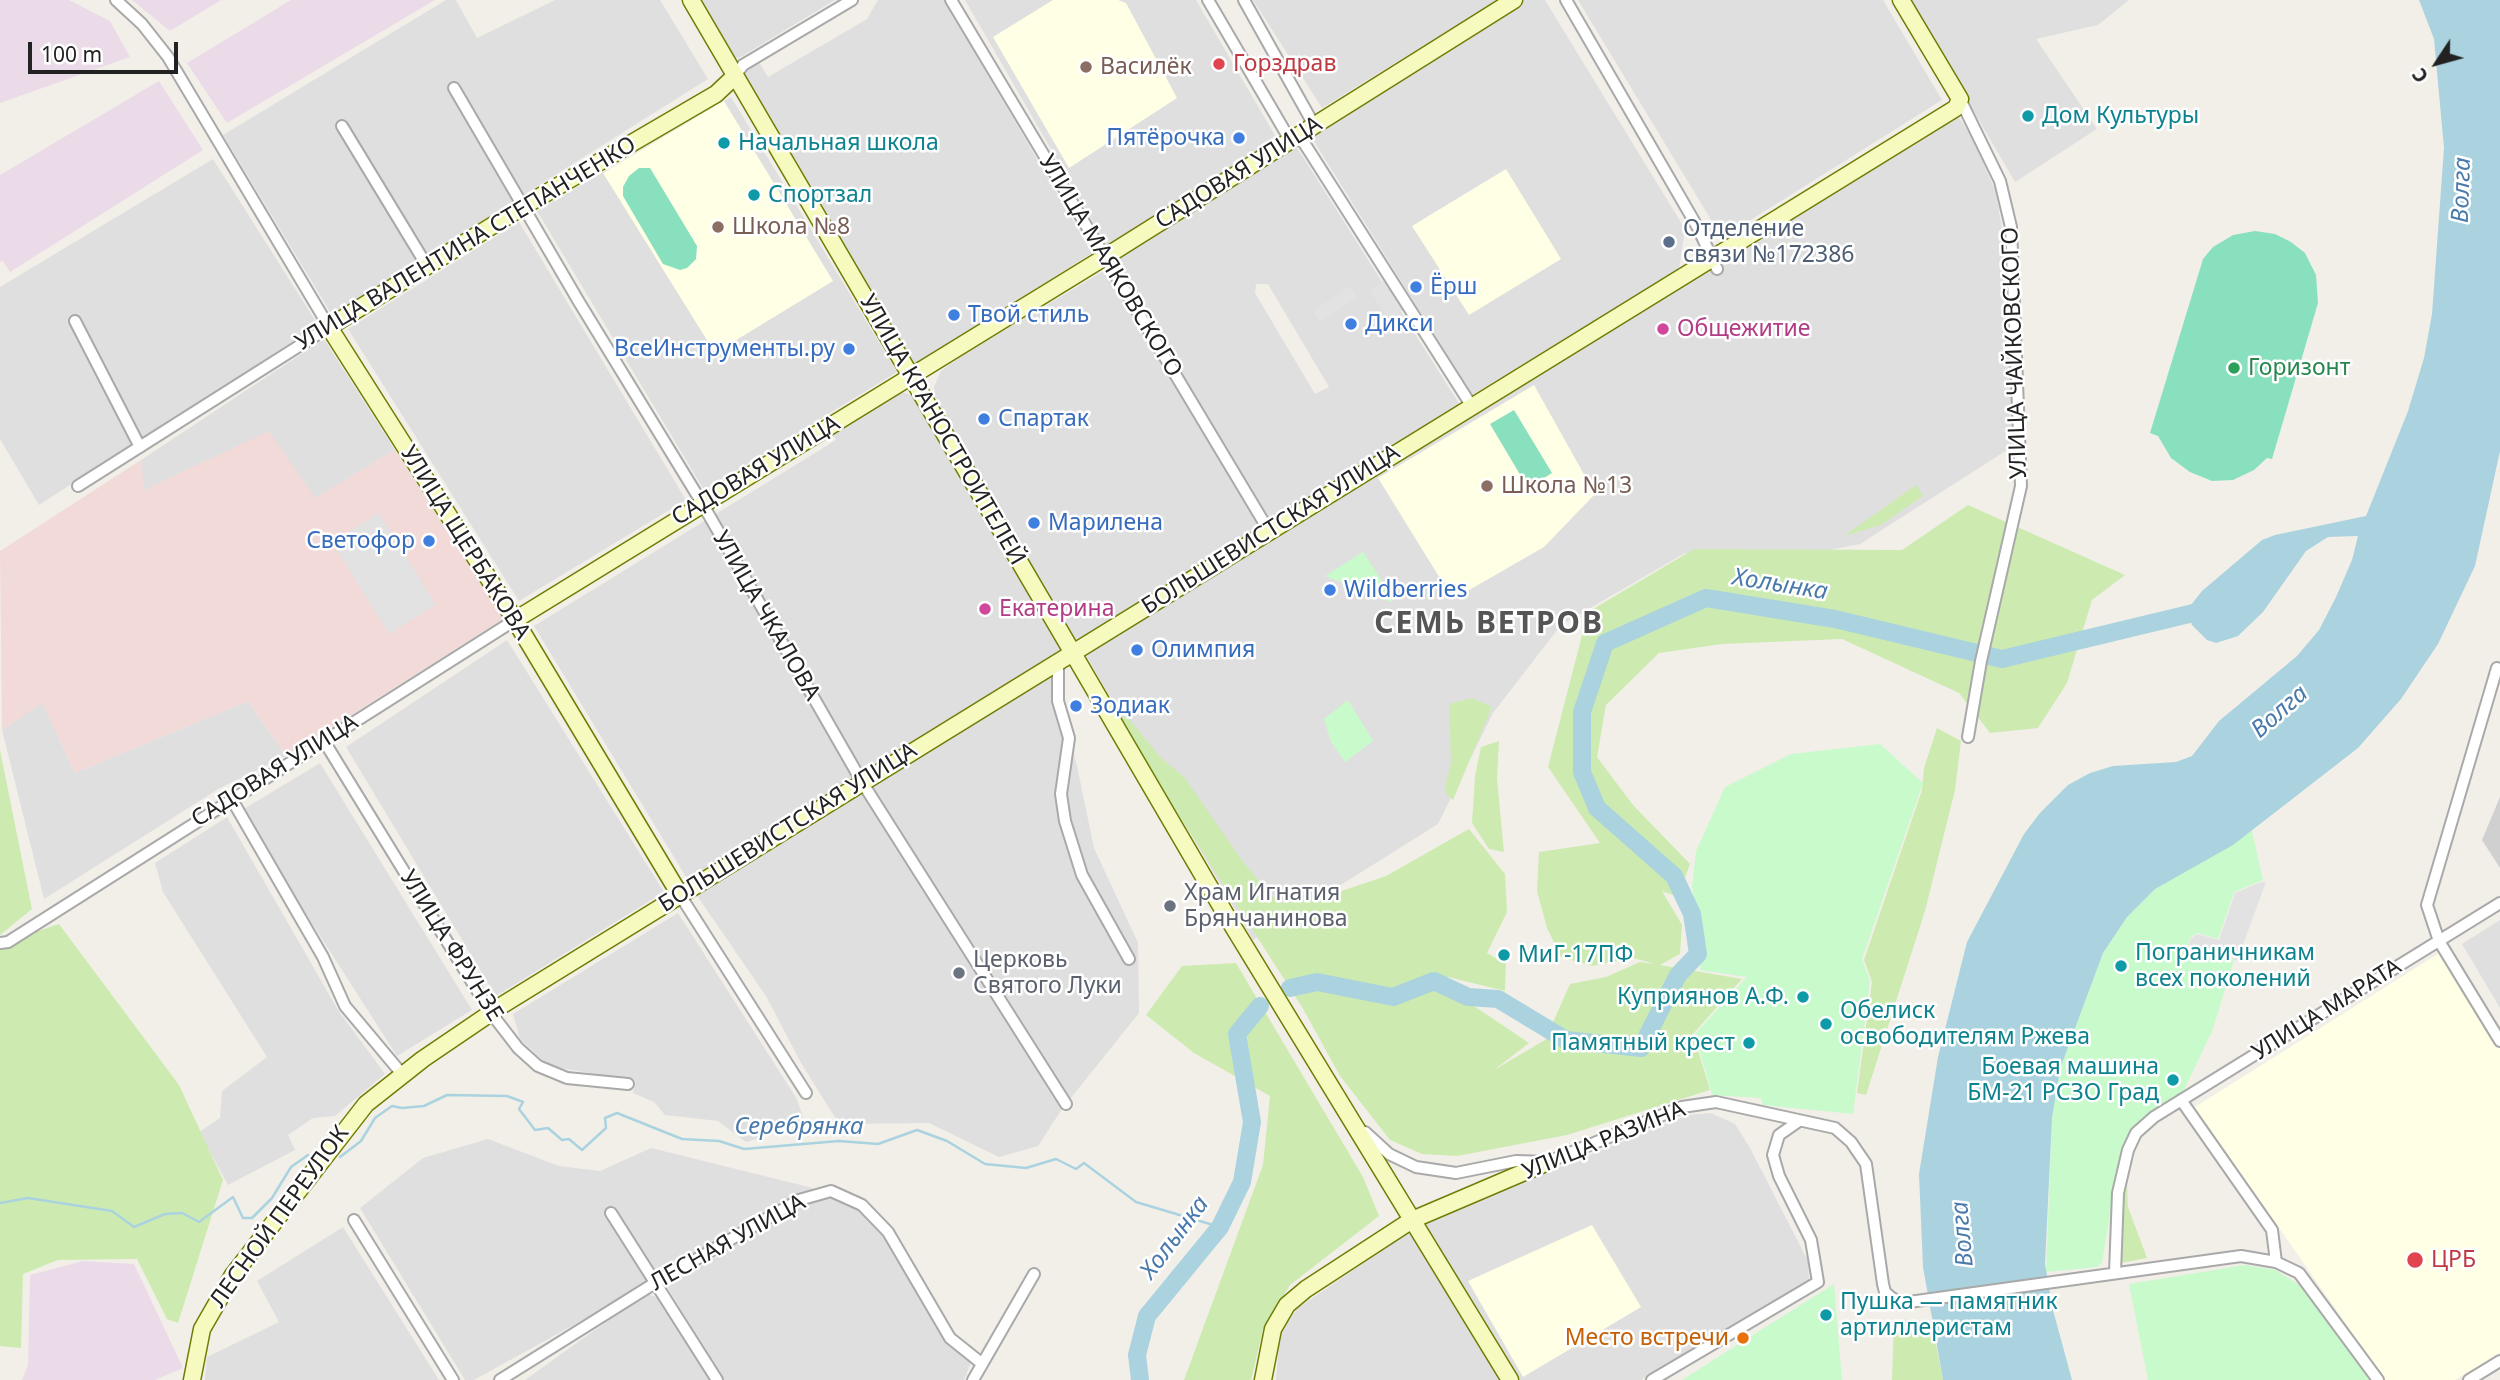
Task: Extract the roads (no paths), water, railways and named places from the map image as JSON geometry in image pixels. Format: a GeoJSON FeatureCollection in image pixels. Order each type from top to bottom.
{"type":"FeatureCollection","features":[{"type":"Feature","properties":{"kind":"street","name":"УЛИЦА ЩЕРБАКОВА"},"geometry":{"type":"LineString","coordinates":[[116,0],[142,24],[168,57],[329,327],[515,620],[680,895],[806,1093]]}},
{"type":"Feature","properties":{"kind":"street","name":"УЛИЦА КРАНОСТРОИТЕЛЕЙ"},"geometry":{"type":"LineString","coordinates":[[691,0],[911,377],[1065,657],[1510,1380]]}},
{"type":"Feature","properties":{"kind":"street","name":"УЛИЦА ВАЛЕНТИНА СТЕПАНЧЕНКО"},"geometry":{"type":"LineString","coordinates":[[78,486],[524,206],[716,94],[743,65],[852,0]]}},
{"type":"Feature","properties":{"kind":"street","name":"УЛИЦА МАЯКОВСКОГО"},"geometry":{"type":"LineString","coordinates":[[951,0],[1269,531]]}},
{"type":"Feature","properties":{"kind":"street"},"geometry":{"type":"LineString","coordinates":[[1208,0],[1294,137],[1471,405]]}},
{"type":"Feature","properties":{"kind":"street"},"geometry":{"type":"LineString","coordinates":[[1244,0],[1314,125]]}},
{"type":"Feature","properties":{"kind":"street","name":"САДОВАЯ УЛИЦА"},"geometry":{"type":"LineString","coordinates":[[0,943],[8,942],[231,798],[702,503],[1105,257],[1514,0]]}},
{"type":"Feature","properties":{"kind":"street"},"geometry":{"type":"LineString","coordinates":[[1566,0],[1698,228],[1715,264]]}},
{"type":"Feature","properties":{"kind":"street"},"geometry":{"type":"LineString","coordinates":[[1901,0],[1960,99]]}},
{"type":"Feature","properties":{"kind":"street","name":"УЛИЦА ЧКАЛОВА"},"geometry":{"type":"LineString","coordinates":[[454,88],[702,503],[862,782],[1066,1104]]}},
{"type":"Feature","properties":{"kind":"street","name":"БОЛЬШЕВИСТСКАЯ УЛИЦА"},"geometry":{"type":"LineString","coordinates":[[402,1074],[491,1013],[1471,405],[1715,264],[1956,108],[1960,99]]}},
{"type":"Feature","properties":{"kind":"street","name":"УЛИЦА ЧАЙКОВСКОГО"},"geometry":{"type":"LineString","coordinates":[[1960,99],[2000,181],[2011,227],[2021,486],[1981,661],[1968,737]]}},
{"type":"Feature","properties":{"kind":"street"},"geometry":{"type":"LineString","coordinates":[[342,127],[427,266]]}},
{"type":"Feature","properties":{"kind":"street"},"geometry":{"type":"LineString","coordinates":[[75,321],[140,447]]}},
{"type":"Feature","properties":{"kind":"street"},"geometry":{"type":"LineString","coordinates":[[1065,657],[1058,701],[1069,738],[1061,794],[1065,821],[1082,875],[1129,959]]}},
{"type":"Feature","properties":{"kind":"street"},"geometry":{"type":"LineString","coordinates":[[2497,668],[2427,905],[2439,941],[2500,1041]]}},
{"type":"Feature","properties":{"kind":"street","name":"УЛИЦА ФРУНЗЕ"},"geometry":{"type":"LineString","coordinates":[[324,741],[491,1013],[518,1048],[538,1066],[567,1078],[628,1084]]}},
{"type":"Feature","properties":{"kind":"street"},"geometry":{"type":"LineString","coordinates":[[231,798],[323,957],[345,1006],[402,1074]]}},
{"type":"Feature","properties":{"kind":"street","name":"УЛИЦА МАРАТА"},"geometry":{"type":"LineString","coordinates":[[2115,1273],[2118,1193],[2122,1171],[2136,1133],[2154,1117],[2500,902]]}},
{"type":"Feature","properties":{"kind":"street","name":"ЛЕСНОЙ ПЕРЕУЛОК"},"geometry":{"type":"LineString","coordinates":[[192,1380],[202,1329],[233,1275],[344,1129],[366,1104],[402,1074]]}},
{"type":"Feature","properties":{"kind":"street"},"geometry":{"type":"LineString","coordinates":[[2181,1100],[2272,1230],[2276,1262]]}},
{"type":"Feature","properties":{"kind":"street","name":"УЛИЦА РАЗИНА"},"geometry":{"type":"LineString","coordinates":[[1263,1380],[1273,1329],[1287,1306],[1306,1289],[1412,1220],[1682,1107],[1716,1102],[1835,1128],[1852,1142],[1866,1164],[1885,1292],[1902,1303],[2115,1273]]}},
{"type":"Feature","properties":{"kind":"street"},"geometry":{"type":"LineString","coordinates":[[1342,1105],[1367,1135],[1389,1154],[1424,1169],[1456,1173],[1516,1161],[1548,1162]]}},
{"type":"Feature","properties":{"kind":"street"},"geometry":{"type":"LineString","coordinates":[[1652,1380],[1818,1282],[1811,1240],[1779,1176],[1773,1155],[1779,1135],[1799,1121]]}},
{"type":"Feature","properties":{"kind":"street","name":"ЛЕСНАЯ УЛИЦА"},"geometry":{"type":"LineString","coordinates":[[500,1380],[655,1283],[799,1200],[831,1191],[862,1205],[888,1232],[950,1338],[980,1362]]}},
{"type":"Feature","properties":{"kind":"street"},"geometry":{"type":"LineString","coordinates":[[611,1213],[718,1380]]}},
{"type":"Feature","properties":{"kind":"street"},"geometry":{"type":"LineString","coordinates":[[355,1220],[453,1380]]}},
{"type":"Feature","properties":{"kind":"street"},"geometry":{"type":"LineString","coordinates":[[2115,1273],[2241,1256],[2276,1262],[2299,1273],[2378,1380]]}},
{"type":"Feature","properties":{"kind":"street"},"geometry":{"type":"LineString","coordinates":[[972,1380],[980,1362],[1034,1274]]}},
{"type":"Feature","properties":{"kind":"street"},"geometry":{"type":"LineString","coordinates":[[2469,1380],[2500,1361]]}},
{"type":"Feature","properties":{"kind":"water","name":"Волга"},"geometry":{"type":"Polygon","coordinates":[[[2419,0],[2500,0],[2500,451],[2475,566],[2438,644],[2401,699],[2358,748],[2233,845],[2155,889],[2127,917],[2103,953],[2060,1069],[2052,1118],[2045,1264],[2053,1310],[2072,1380],[1943,1380],[1923,1267],[1919,1174],[1938,1057],[1967,942],[2024,834],[2040,813],[2068,785],[2090,773],[2113,766],[2176,762],[2192,756],[2219,721],[2297,656],[2319,630],[2352,560],[2358,536],[2328,537],[2306,551],[2263,612],[2238,636],[2216,643],[2207,640],[2192,625],[2187,610],[2202,591],[2262,540],[2366,516],[2408,411],[2424,358],[2432,314],[2444,148],[2434,39],[2419,0]]]}},
{"type":"Feature","properties":{"kind":"waterway","name":"Холынка"},"geometry":{"type":"LineString","coordinates":[[1290,988],[1317,982],[1393,997],[1434,981],[1468,997],[1498,999],[1566,1040],[1641,1048],[1678,975],[1698,954],[1692,914],[1674,876],[1597,808],[1582,772],[1582,712],[1605,643],[1706,598],[1835,619],[2002,659],[2210,609]]}},
{"type":"Feature","properties":{"kind":"waterway","name":"Холынка"},"geometry":{"type":"LineString","coordinates":[[1140,1380],[1137,1355],[1147,1316],[1220,1227],[1242,1182],[1252,1122],[1237,1034],[1260,1006]]}},
{"type":"Feature","properties":{"kind":"waterway","name":"Серебрянка"},"geometry":{"type":"LineString","coordinates":[[340,1157],[361,1141],[375,1118],[392,1106],[424,1106],[447,1095],[507,1096],[523,1102],[519,1109],[535,1130],[548,1128],[562,1140],[569,1139],[582,1150],[606,1128],[605,1118],[617,1113],[682,1139],[719,1141],[744,1149],[839,1141],[878,1144],[917,1130],[947,1141],[985,1164],[1026,1168],[1056,1159],[1076,1169],[1084,1163],[1136,1202],[1220,1227]]}},
{"type":"Feature","properties":{"kind":"waterway"},"geometry":{"type":"LineString","coordinates":[[0,1203],[28,1198],[112,1211],[134,1227],[165,1214],[182,1213],[199,1222],[233,1197],[243,1218],[252,1218],[272,1198],[291,1167],[308,1155]]}},
{"type":"Feature","properties":{"kind":"place","name":"Горздрав"},"geometry":{"type":"Point","coordinates":[1219,64]}},
{"type":"Feature","properties":{"kind":"place","name":"Василёк"},"geometry":{"type":"Point","coordinates":[1086,67]}},
{"type":"Feature","properties":{"kind":"place","name":"Дом Культуры"},"geometry":{"type":"Point","coordinates":[2028,116]}},
{"type":"Feature","properties":{"kind":"place","name":"Пятёрочка"},"geometry":{"type":"Point","coordinates":[1239,138]}},
{"type":"Feature","properties":{"kind":"place","name":"Начальная школа"},"geometry":{"type":"Point","coordinates":[724,143]}},
{"type":"Feature","properties":{"kind":"place","name":"Спортзал"},"geometry":{"type":"Point","coordinates":[754,195]}},
{"type":"Feature","properties":{"kind":"place","name":"Школа №8"},"geometry":{"type":"Point","coordinates":[718,227]}},
{"type":"Feature","properties":{"kind":"place","name":"Отделение связи №172386"},"geometry":{"type":"Point","coordinates":[1669,242]}},
{"type":"Feature","properties":{"kind":"place","name":"Ёрш"},"geometry":{"type":"Point","coordinates":[1416,287]}},
{"type":"Feature","properties":{"kind":"place","name":"Твой стиль"},"geometry":{"type":"Point","coordinates":[954,315]}},
{"type":"Feature","properties":{"kind":"place","name":"Дикси"},"geometry":{"type":"Point","coordinates":[1351,324]}},
{"type":"Feature","properties":{"kind":"place","name":"Общежитие"},"geometry":{"type":"Point","coordinates":[1663,329]}},
{"type":"Feature","properties":{"kind":"place","name":"ВсеИнструменты.ру"},"geometry":{"type":"Point","coordinates":[849,349]}},
{"type":"Feature","properties":{"kind":"place","name":"Горизонт"},"geometry":{"type":"Point","coordinates":[2234,368]}},
{"type":"Feature","properties":{"kind":"place","name":"Спартак"},"geometry":{"type":"Point","coordinates":[984,419]}},
{"type":"Feature","properties":{"kind":"place","name":"Школа №13"},"geometry":{"type":"Point","coordinates":[1487,486]}},
{"type":"Feature","properties":{"kind":"place","name":"Марилена"},"geometry":{"type":"Point","coordinates":[1034,523]}},
{"type":"Feature","properties":{"kind":"place","name":"Светофор"},"geometry":{"type":"Point","coordinates":[429,541]}},
{"type":"Feature","properties":{"kind":"place","name":"Wildberries"},"geometry":{"type":"Point","coordinates":[1330,590]}},
{"type":"Feature","properties":{"kind":"place","name":"Екатерина"},"geometry":{"type":"Point","coordinates":[985,609]}},
{"type":"Feature","properties":{"kind":"place","name":"Олимпия"},"geometry":{"type":"Point","coordinates":[1137,650]}},
{"type":"Feature","properties":{"kind":"place","name":"Зодиак"},"geometry":{"type":"Point","coordinates":[1076,706]}},
{"type":"Feature","properties":{"kind":"place","name":"Храм Игнатия Брянчанинова"},"geometry":{"type":"Point","coordinates":[1170,906]}},
{"type":"Feature","properties":{"kind":"place","name":"МиГ-17ПФ"},"geometry":{"type":"Point","coordinates":[1504,955]}},
{"type":"Feature","properties":{"kind":"place","name":"Пограничникам всех поколений"},"geometry":{"type":"Point","coordinates":[2121,966]}},
{"type":"Feature","properties":{"kind":"place","name":"Церковь Святого Луки"},"geometry":{"type":"Point","coordinates":[959,973]}},
{"type":"Feature","properties":{"kind":"place","name":"Куприянов А.Ф."},"geometry":{"type":"Point","coordinates":[1803,997]}},
{"type":"Feature","properties":{"kind":"place","name":"Обелиск освободителям Ржева"},"geometry":{"type":"Point","coordinates":[1826,1024]}},
{"type":"Feature","properties":{"kind":"place","name":"Памятный крест"},"geometry":{"type":"Point","coordinates":[1749,1043]}},
{"type":"Feature","properties":{"kind":"place","name":"Боевая машина БМ-21 РСЗО Град"},"geometry":{"type":"Point","coordinates":[2173,1080]}},
{"type":"Feature","properties":{"kind":"place","name":"ЦРБ"},"geometry":{"type":"Point","coordinates":[2415,1260]}},
{"type":"Feature","properties":{"kind":"place","name":"Пушка — памятник артиллеристам"},"geometry":{"type":"Point","coordinates":[1826,1315]}},
{"type":"Feature","properties":{"kind":"place","name":"Место встречи"},"geometry":{"type":"Point","coordinates":[1743,1338]}},
{"type":"Feature","properties":{"kind":"district","name":"СЕМЬ ВЕТРОВ"},"geometry":{"type":"Point","coordinates":[1489,624]}}]}
